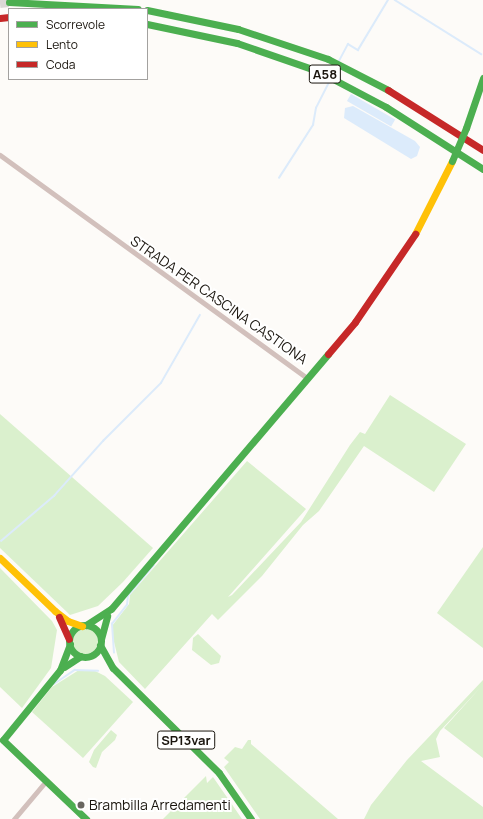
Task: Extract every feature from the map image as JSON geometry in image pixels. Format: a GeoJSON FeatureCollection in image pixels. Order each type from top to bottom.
{"type":"FeatureCollection","features":[{"type":"Feature","properties":{"kind":"main road"},"geometry":{"type":"LineString","coordinates":[[9,2],[120,8]]}},
{"type":"Feature","properties":{"kind":"main road","name":"A58"},"geometry":{"type":"LineString","coordinates":[[148,10],[232,27],[328,59],[397,95],[483,150]]}},
{"type":"Feature","properties":{"kind":"main road","name":"A58"},"geometry":{"type":"LineString","coordinates":[[148,24],[237,43],[318,71],[386,107],[483,169]]}},
{"type":"Feature","properties":{"kind":"main road"},"geometry":{"type":"LineString","coordinates":[[86,819],[1,740],[60,670],[84,656],[96,652],[101,642],[102,625],[111,609],[363,312],[419,228],[452,161],[466,128],[483,78]]}},
{"type":"Feature","properties":{"kind":"main road","name":"SP13var"},"geometry":{"type":"LineString","coordinates":[[0,558],[55,612],[68,621],[96,630],[113,668]]}},
{"type":"Feature","properties":{"kind":"main road"},"geometry":{"type":"LineString","coordinates":[[60,670],[74,630],[111,609]]}},
{"type":"Feature","properties":{"kind":"main road","name":"SP13var"},"geometry":{"type":"LineString","coordinates":[[55,612],[70,642],[84,656],[100,659],[113,668],[219,773],[251,819]]}},
{"type":"Feature","properties":{"kind":"street","name":"STRADA PER CASCINA CASTIONA"},"geometry":{"type":"LineString","coordinates":[[0,155],[117,242],[307,378]]}},
{"type":"Feature","properties":{"kind":"street"},"geometry":{"type":"LineString","coordinates":[[14,819],[46,781]]}},
{"type":"Feature","properties":{"kind":"green space"},"geometry":{"type":"Polygon","coordinates":[[[390,395],[466,444],[434,492],[364,446],[319,511],[303,525],[262,576],[218,620],[212,614],[145,689],[119,662],[112,634],[112,626],[129,604],[130,595],[247,461],[306,509],[228,597],[232,595],[301,522],[350,445],[360,432],[365,434],[390,395]]]}},
{"type":"Feature","properties":{"kind":"green space"},"geometry":{"type":"Polygon","coordinates":[[[0,414],[153,548],[123,582],[98,606],[70,615],[0,548],[0,414]]]}},
{"type":"Feature","properties":{"kind":"green space"},"geometry":{"type":"Polygon","coordinates":[[[483,547],[483,648],[437,613],[483,547]]]}},
{"type":"Feature","properties":{"kind":"green space"},"geometry":{"type":"Polygon","coordinates":[[[0,568],[52,621],[57,630],[51,668],[22,708],[0,687],[0,568]]]}},
{"type":"Feature","properties":{"kind":"green space"},"geometry":{"type":"Polygon","coordinates":[[[85,628],[94,632],[98,641],[94,650],[85,654],[76,650],[72,641],[76,632],[85,628]]]}},
{"type":"Feature","properties":{"kind":"green space"},"geometry":{"type":"Polygon","coordinates":[[[198,634],[221,656],[219,663],[211,665],[192,650],[193,638],[198,634]]]}},
{"type":"Feature","properties":{"kind":"green space"},"geometry":{"type":"Polygon","coordinates":[[[79,670],[93,670],[105,676],[133,702],[83,758],[32,712],[52,687],[79,670]]]}},
{"type":"Feature","properties":{"kind":"green space"},"geometry":{"type":"Polygon","coordinates":[[[483,680],[483,758],[444,728],[480,688],[440,731],[436,739],[440,757],[421,761],[483,807],[483,819],[364,819],[371,805],[407,760],[483,680]]]}},
{"type":"Feature","properties":{"kind":"green space"},"geometry":{"type":"Polygon","coordinates":[[[111,730],[117,735],[115,740],[102,752],[96,768],[93,767],[89,762],[94,750],[111,730]]]}},
{"type":"Feature","properties":{"kind":"green space"},"geometry":{"type":"Polygon","coordinates":[[[248,740],[251,740],[251,744],[338,819],[260,819],[224,767],[229,762],[224,758],[235,747],[242,749],[248,740]]]}},
{"type":"Feature","properties":{"kind":"green space"},"geometry":{"type":"Polygon","coordinates":[[[206,776],[207,783],[213,777],[242,819],[163,819],[206,776]]]}},
{"type":"Feature","properties":{"kind":"water"},"geometry":{"type":"Polygon","coordinates":[[[351,94],[395,120],[391,126],[347,101],[351,94]]]}},
{"type":"Feature","properties":{"kind":"water"},"geometry":{"type":"Polygon","coordinates":[[[353,106],[415,141],[420,147],[417,156],[411,159],[344,118],[345,108],[353,106]]]}},
{"type":"Feature","properties":{"kind":"waterway"},"geometry":{"type":"LineString","coordinates":[[339,61],[348,44],[358,50],[388,0]]}},
{"type":"Feature","properties":{"kind":"waterway"},"geometry":{"type":"LineString","coordinates":[[395,0],[481,54]]}},
{"type":"Feature","properties":{"kind":"waterway"},"geometry":{"type":"LineString","coordinates":[[332,75],[336,68]]}},
{"type":"Feature","properties":{"kind":"waterway"},"geometry":{"type":"LineString","coordinates":[[279,178],[313,125],[316,108],[330,80]]}},
{"type":"Feature","properties":{"kind":"waterway"},"geometry":{"type":"LineString","coordinates":[[1,541],[54,496],[103,441],[161,383],[200,315]]}},
{"type":"Feature","properties":{"kind":"waterway"},"geometry":{"type":"LineString","coordinates":[[114,653],[112,624],[127,605],[128,596],[154,565]]}},
{"type":"Feature","properties":{"kind":"waterway"},"geometry":{"type":"LineString","coordinates":[[54,684],[75,670],[98,671]]}},
{"type":"Feature","properties":{"kind":"tunnel"},"geometry":{"type":"LineString","coordinates":[[0,3],[9,2]]}},
{"type":"Feature","properties":{"kind":"traffic: fast"},"geometry":{"type":"LineString","coordinates":[[9,2],[120,8]]}},
{"type":"Feature","properties":{"kind":"traffic: fast"},"geometry":{"type":"LineString","coordinates":[[148,10],[238,29],[328,59],[388,90]]}},
{"type":"Feature","properties":{"kind":"traffic: fast"},"geometry":{"type":"LineString","coordinates":[[148,24],[237,43],[318,71],[386,107],[483,169]]}},
{"type":"Feature","properties":{"kind":"traffic: fast"},"geometry":{"type":"LineString","coordinates":[[466,128],[483,78]]}},
{"type":"Feature","properties":{"kind":"traffic: fast"},"geometry":{"type":"LineString","coordinates":[[452,161],[466,128]]}},
{"type":"Feature","properties":{"kind":"traffic: fast"},"geometry":{"type":"LineString","coordinates":[[86,625],[111,609],[328,354]]}},
{"type":"Feature","properties":{"kind":"traffic: fast"},"geometry":{"type":"LineString","coordinates":[[101,639],[107,616]]}},
{"type":"Feature","properties":{"kind":"traffic: fast"},"geometry":{"type":"LineString","coordinates":[[85,625],[91,626],[98,632],[101,641],[100,647],[94,654],[85,657],[79,656],[72,650],[69,641],[70,635],[76,628],[85,625]]}},
{"type":"Feature","properties":{"kind":"traffic: fast"},"geometry":{"type":"LineString","coordinates":[[70,644],[60,670],[3,740],[86,819]]}},
{"type":"Feature","properties":{"kind":"traffic: fast"},"geometry":{"type":"LineString","coordinates":[[100,645],[113,668],[219,773],[251,819]]}},
{"type":"Feature","properties":{"kind":"traffic: fast"},"geometry":{"type":"LineString","coordinates":[[64,667],[81,656]]}},
{"type":"Feature","properties":{"kind":"traffic: slow"},"geometry":{"type":"LineString","coordinates":[[415,234],[452,161]]}},
{"type":"Feature","properties":{"kind":"traffic: slow"},"geometry":{"type":"LineString","coordinates":[[0,558],[55,611],[68,621],[82,626]]}},
{"type":"Feature","properties":{"kind":"traffic: jam"},"geometry":{"type":"LineString","coordinates":[[0,18],[8,17]]}},
{"type":"Feature","properties":{"kind":"traffic: jam"},"geometry":{"type":"LineString","coordinates":[[388,90],[483,150]]}},
{"type":"Feature","properties":{"kind":"traffic: jam"},"geometry":{"type":"LineString","coordinates":[[328,354],[355,322],[415,234]]}},
{"type":"Feature","properties":{"kind":"traffic: jam"},"geometry":{"type":"LineString","coordinates":[[59,617],[69,639]]}},
{"type":"Feature","properties":{"kind":"place","name":"Brambilla Arredamenti"},"geometry":{"type":"Point","coordinates":[81,805]}}]}
